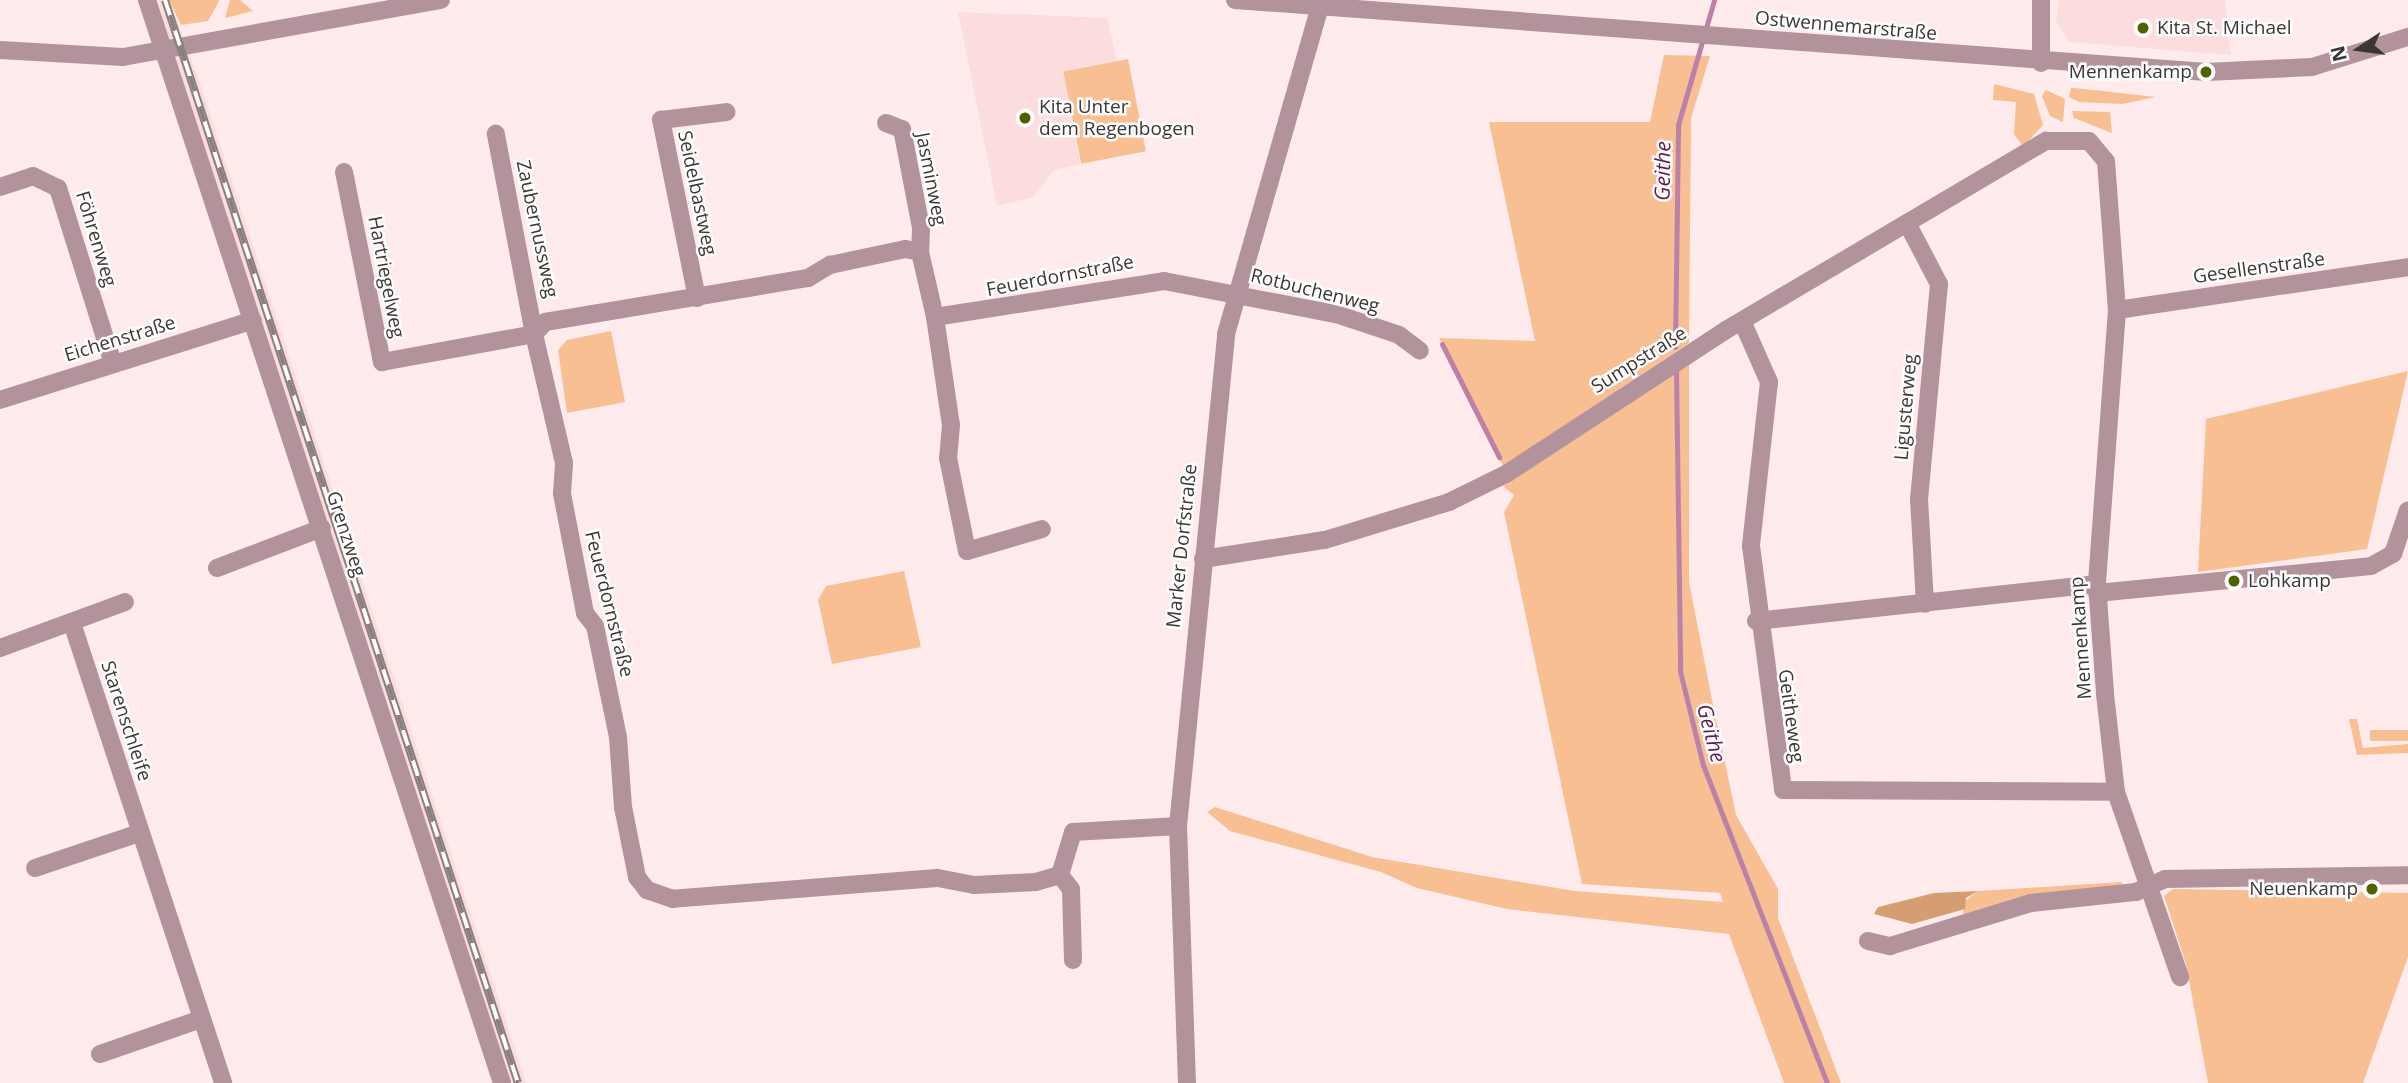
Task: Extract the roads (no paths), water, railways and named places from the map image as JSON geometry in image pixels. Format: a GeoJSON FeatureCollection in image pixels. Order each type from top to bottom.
{"type":"FeatureCollection","features":[{"type":"Feature","properties":{"kind":"street","name":"Grenzweg"},"geometry":{"type":"LineString","coordinates":[[147,0],[502,1083]]}},
{"type":"Feature","properties":{"kind":"street"},"geometry":{"type":"LineString","coordinates":[[0,50],[80,58],[164,53],[441,0]]}},
{"type":"Feature","properties":{"kind":"street","name":"Ostwennemarstraße"},"geometry":{"type":"LineString","coordinates":[[1235,0],[1322,3],[2042,63],[2280,71],[2333,63],[2408,37]]}},
{"type":"Feature","properties":{"kind":"street"},"geometry":{"type":"LineString","coordinates":[[2041,0],[2042,63]]}},
{"type":"Feature","properties":{"kind":"street","name":"Marker Dorfstraße"},"geometry":{"type":"LineString","coordinates":[[1186,1083],[1178,825],[1203,559],[1235,291],[1322,3]]}},
{"type":"Feature","properties":{"kind":"street","name":"Seidelbastweg"},"geometry":{"type":"LineString","coordinates":[[697,298],[661,120],[727,112]]}},
{"type":"Feature","properties":{"kind":"street","name":"Jasminweg"},"geometry":{"type":"LineString","coordinates":[[886,123],[902,129],[921,228],[920,253]]}},
{"type":"Feature","properties":{"kind":"street","name":"Zaubernussweg"},"geometry":{"type":"LineString","coordinates":[[496,134],[534,334]]}},
{"type":"Feature","properties":{"kind":"street","name":"Sumpstraße"},"geometry":{"type":"LineString","coordinates":[[1203,559],[1325,540],[1448,502],[1498,478],[1742,321],[1907,223],[2046,141],[2074,137]]}},
{"type":"Feature","properties":{"kind":"street","name":"Mennenkamp"},"geometry":{"type":"LineString","coordinates":[[2074,137],[2096,146],[2106,161],[2117,310],[2097,588],[2116,792],[2180,977]]}},
{"type":"Feature","properties":{"kind":"street","name":"Hartriegelweg"},"geometry":{"type":"LineString","coordinates":[[344,172],[382,362],[534,334]]}},
{"type":"Feature","properties":{"kind":"street","name":"Föhrenweg"},"geometry":{"type":"LineString","coordinates":[[0,187],[33,176],[58,188],[113,363]]}},
{"type":"Feature","properties":{"kind":"street","name":"Ligusterweg"},"geometry":{"type":"LineString","coordinates":[[1907,223],[1939,284],[1919,499],[1925,604]]}},
{"type":"Feature","properties":{"kind":"street"},"geometry":{"type":"LineString","coordinates":[[534,334],[545,322],[671,296],[697,298],[808,278],[830,265],[905,249],[920,253],[935,317],[951,425],[948,458],[967,551],[1042,529]]}},
{"type":"Feature","properties":{"kind":"street","name":"Gesellenstraße"},"geometry":{"type":"LineString","coordinates":[[2117,310],[2408,267]]}},
{"type":"Feature","properties":{"kind":"street","name":"Feuerdornstraße"},"geometry":{"type":"LineString","coordinates":[[935,317],[1137,281],[1235,291]]}},
{"type":"Feature","properties":{"kind":"street","name":"Rotbuchenweg"},"geometry":{"type":"LineString","coordinates":[[1235,291],[1336,314],[1399,335],[1420,351]]}},
{"type":"Feature","properties":{"kind":"street","name":"Eichenstraße"},"geometry":{"type":"LineString","coordinates":[[0,400],[253,320]]}},
{"type":"Feature","properties":{"kind":"street","name":"Geitheweg"},"geometry":{"type":"LineString","coordinates":[[1742,321],[1769,382],[1751,545],[1756,621],[1783,790],[2116,792]]}},
{"type":"Feature","properties":{"kind":"street","name":"Feuerdornstraße"},"geometry":{"type":"LineString","coordinates":[[534,334],[564,463],[562,493],[585,613],[595,625],[618,737],[625,819],[637,877],[647,890],[673,899],[937,878],[974,885],[1060,875]]}},
{"type":"Feature","properties":{"kind":"street"},"geometry":{"type":"LineString","coordinates":[[1756,621],[2385,562],[2408,510]]}},
{"type":"Feature","properties":{"kind":"street"},"geometry":{"type":"LineString","coordinates":[[218,568],[322,528]]}},
{"type":"Feature","properties":{"kind":"street"},"geometry":{"type":"LineString","coordinates":[[0,648],[125,602]]}},
{"type":"Feature","properties":{"kind":"street","name":"Starenschleife"},"geometry":{"type":"LineString","coordinates":[[72,623],[223,1083]]}},
{"type":"Feature","properties":{"kind":"street"},"geometry":{"type":"LineString","coordinates":[[1073,960],[1071,889],[1060,875],[1073,832],[1178,825]]}},
{"type":"Feature","properties":{"kind":"street"},"geometry":{"type":"LineString","coordinates":[[35,868],[139,833]]}},
{"type":"Feature","properties":{"kind":"street"},"geometry":{"type":"LineString","coordinates":[[1868,941],[1890,946],[2031,903],[2136,892],[2148,884],[2408,875]]}},
{"type":"Feature","properties":{"kind":"street"},"geometry":{"type":"LineString","coordinates":[[100,1054],[201,1019]]}},
{"type":"Feature","properties":{"kind":"waterway","name":"Geithe"},"geometry":{"type":"LineString","coordinates":[[1675,347],[1678,125],[1714,0]]}},
{"type":"Feature","properties":{"kind":"waterway"},"geometry":{"type":"LineString","coordinates":[[1442,344],[1499,457]]}},
{"type":"Feature","properties":{"kind":"waterway","name":"Geithe"},"geometry":{"type":"LineString","coordinates":[[1676,370],[1680,671],[1703,765],[1827,1083]]}},
{"type":"Feature","properties":{"kind":"railway"},"geometry":{"type":"LineString","coordinates":[[165,0],[518,1083]]}},
{"type":"Feature","properties":{"kind":"place","name":"Kita St. Michael"},"geometry":{"type":"Point","coordinates":[2143,28]}},
{"type":"Feature","properties":{"kind":"place","name":"Mennenkamp"},"geometry":{"type":"Point","coordinates":[2206,72]}},
{"type":"Feature","properties":{"kind":"place","name":"Kita Unter dem Regenbogen"},"geometry":{"type":"Point","coordinates":[1025,118]}},
{"type":"Feature","properties":{"kind":"place","name":"Lohkamp"},"geometry":{"type":"Point","coordinates":[2234,581]}},
{"type":"Feature","properties":{"kind":"place","name":"Neuenkamp"},"geometry":{"type":"Point","coordinates":[2372,889]}}]}
